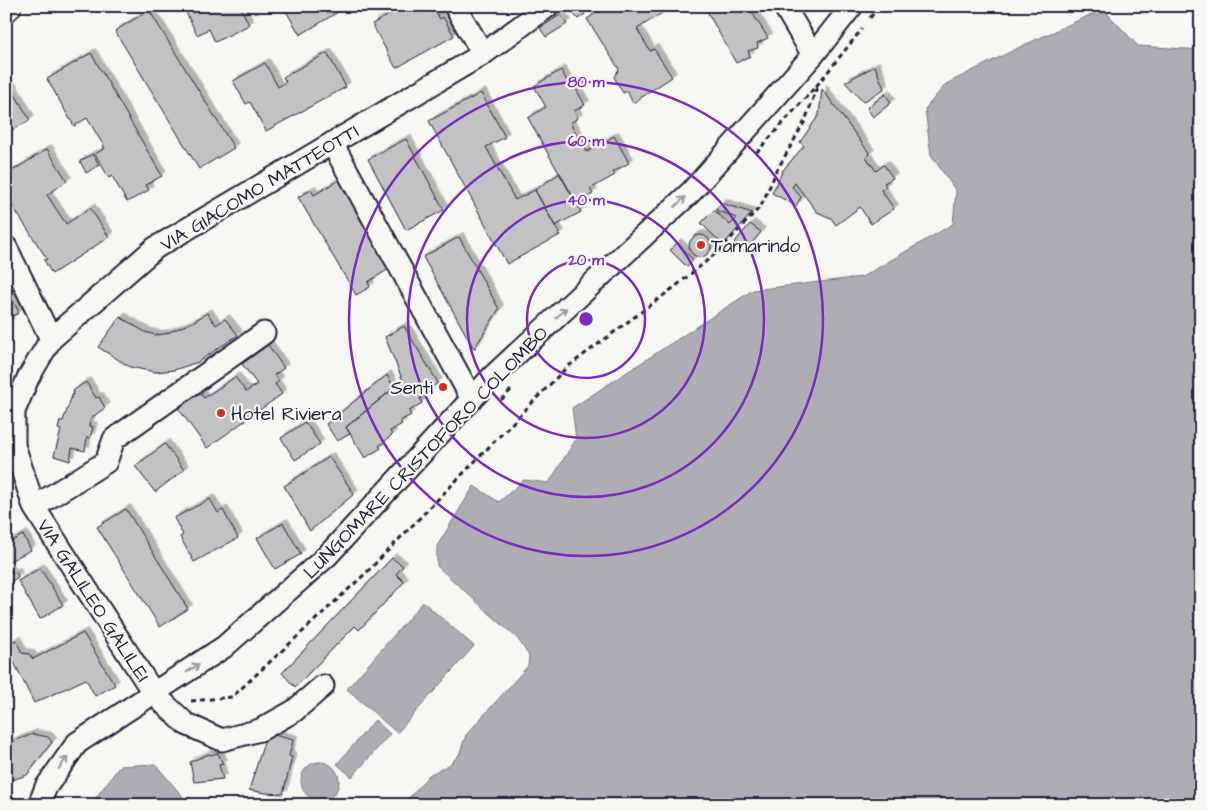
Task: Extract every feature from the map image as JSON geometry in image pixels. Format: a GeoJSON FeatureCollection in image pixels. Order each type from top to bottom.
{"type":"FeatureCollection","features":[{"type":"Feature","properties":{"kind":"street"},"geometry":{"type":"LineString","coordinates":[[455,6],[483,54]]}},
{"type":"Feature","properties":{"kind":"street","name":"VIA GIACOMO MATTEOTTI"},"geometry":{"type":"LineString","coordinates":[[10,410],[50,339],[155,248],[483,54],[548,6]]}},
{"type":"Feature","properties":{"kind":"street"},"geometry":{"type":"LineString","coordinates":[[784,6],[813,55]]}},
{"type":"Feature","properties":{"kind":"street","name":"LUNGOMARE CRISTOFORO COLOMBO"},"geometry":{"type":"LineString","coordinates":[[39,805],[46,787],[78,743],[160,699],[224,647],[327,556],[492,377],[691,192],[813,55],[852,6]]}},
{"type":"Feature","properties":{"kind":"street"},"geometry":{"type":"LineString","coordinates":[[332,143],[472,399]]}},
{"type":"Feature","properties":{"kind":"street"},"geometry":{"type":"LineString","coordinates":[[6,248],[50,339]]}},
{"type":"Feature","properties":{"kind":"street","name":"VIA GALILEO GALILEI"},"geometry":{"type":"LineString","coordinates":[[34,507],[106,462],[114,439],[264,333]]}},
{"type":"Feature","properties":{"kind":"street","name":"VIA GALILEO GALILEI"},"geometry":{"type":"LineString","coordinates":[[10,410],[14,445],[34,507],[160,699],[186,724],[222,740],[260,730],[294,712],[323,686]]}},
{"type":"Feature","properties":{"kind":"path"},"geometry":{"type":"LineString","coordinates":[[160,699],[232,697],[366,573],[566,368],[676,286],[720,250],[761,206],[777,170],[805,121],[818,84]]}},
{"type":"Feature","properties":{"kind":"shaded area"},"geometry":{"type":"Polygon","coordinates":[[[1103,9],[1138,46],[1201,50],[1201,805],[403,805],[429,775],[449,765],[459,755],[466,735],[528,666],[529,656],[518,639],[437,566],[437,546],[474,486],[499,502],[524,480],[549,483],[576,439],[572,408],[753,290],[862,277],[953,224],[956,191],[931,155],[925,109],[946,84],[1103,9]]]}},
{"type":"Feature","properties":{"kind":"shaded area"},"geometry":{"type":"Polygon","coordinates":[[[423,602],[474,646],[397,733],[347,689],[423,602]]]}},
{"type":"Feature","properties":{"kind":"shaded area"},"geometry":{"type":"Polygon","coordinates":[[[375,720],[390,734],[352,777],[337,764],[375,720]]]}},
{"type":"Feature","properties":{"kind":"shaded area"},"geometry":{"type":"Polygon","coordinates":[[[320,762],[333,768],[339,781],[333,794],[320,800],[307,794],[301,781],[307,768],[320,762]]]}},
{"type":"Feature","properties":{"kind":"shaded area"},"geometry":{"type":"Polygon","coordinates":[[[155,764],[190,805],[90,805],[120,766],[155,764]]]}},
{"type":"Feature","properties":{"kind":"building"},"geometry":{"type":"Polygon","coordinates":[[[183,6],[240,6],[249,25],[215,42],[209,29],[197,35],[183,6]]]}},
{"type":"Feature","properties":{"kind":"building"},"geometry":{"type":"Polygon","coordinates":[[[283,6],[335,6],[338,12],[300,35],[283,6]]]}},
{"type":"Feature","properties":{"kind":"building"},"geometry":{"type":"Polygon","coordinates":[[[406,6],[429,6],[432,13],[435,11],[440,19],[443,17],[454,36],[396,68],[372,24],[406,6]]]}},
{"type":"Feature","properties":{"kind":"building"},"geometry":{"type":"Polygon","coordinates":[[[606,6],[673,6],[637,29],[650,51],[654,49],[672,77],[633,103],[627,91],[623,93],[614,77],[619,69],[587,19],[606,6]]]}},
{"type":"Feature","properties":{"kind":"building"},"geometry":{"type":"Polygon","coordinates":[[[704,6],[748,6],[768,38],[757,43],[758,48],[748,51],[750,56],[736,63],[704,6]]]}},
{"type":"Feature","properties":{"kind":"building"},"geometry":{"type":"Polygon","coordinates":[[[580,7],[585,14],[578,19],[573,13],[580,7]]]}},
{"type":"Feature","properties":{"kind":"building"},"geometry":{"type":"Polygon","coordinates":[[[149,10],[234,148],[199,169],[115,31],[149,10]]]}},
{"type":"Feature","properties":{"kind":"building"},"geometry":{"type":"Polygon","coordinates":[[[560,15],[567,24],[546,37],[540,28],[560,15]]]}},
{"type":"Feature","properties":{"kind":"building"},"geometry":{"type":"Polygon","coordinates":[[[91,53],[162,176],[146,185],[149,190],[127,202],[112,176],[109,178],[95,154],[105,148],[87,118],[74,126],[47,79],[91,53]]]}},
{"type":"Feature","properties":{"kind":"building"},"geometry":{"type":"Polygon","coordinates":[[[327,53],[346,87],[266,131],[250,102],[246,104],[233,81],[265,63],[278,87],[286,82],[283,77],[327,53]]]}},
{"type":"Feature","properties":{"kind":"building"},"geometry":{"type":"Polygon","coordinates":[[[875,66],[884,89],[863,102],[845,82],[875,66]]]}},
{"type":"Feature","properties":{"kind":"building"},"geometry":{"type":"Polygon","coordinates":[[[561,70],[568,83],[571,80],[585,105],[574,111],[578,118],[570,123],[587,152],[614,136],[629,163],[613,172],[615,175],[590,189],[593,194],[576,203],[528,118],[546,107],[534,86],[561,70]]]}},
{"type":"Feature","properties":{"kind":"building"},"geometry":{"type":"Polygon","coordinates":[[[10,86],[30,120],[6,134],[6,88],[10,86]]]}},
{"type":"Feature","properties":{"kind":"building"},"geometry":{"type":"Polygon","coordinates":[[[822,89],[870,154],[866,157],[876,171],[884,165],[893,178],[884,183],[886,186],[881,190],[894,209],[871,224],[860,207],[836,225],[831,218],[817,212],[795,183],[792,187],[801,197],[796,206],[772,193],[783,170],[804,146],[800,142],[819,115],[822,89]]]}},
{"type":"Feature","properties":{"kind":"building"},"geometry":{"type":"Polygon","coordinates":[[[481,93],[505,137],[486,147],[515,200],[535,190],[560,235],[507,264],[429,121],[481,93]]]}},
{"type":"Feature","properties":{"kind":"building"},"geometry":{"type":"Polygon","coordinates":[[[885,94],[891,103],[873,117],[867,108],[885,94]]]}},
{"type":"Feature","properties":{"kind":"building"},"geometry":{"type":"Polygon","coordinates":[[[406,139],[444,210],[406,230],[368,159],[406,139]]]}},
{"type":"Feature","properties":{"kind":"building"},"geometry":{"type":"Polygon","coordinates":[[[47,149],[67,181],[47,195],[66,224],[90,208],[109,237],[52,274],[44,260],[47,259],[6,196],[6,175],[47,149]]]}},
{"type":"Feature","properties":{"kind":"building"},"geometry":{"type":"Polygon","coordinates":[[[93,154],[99,165],[86,173],[80,161],[93,154]]]}},
{"type":"Feature","properties":{"kind":"building"},"geometry":{"type":"Polygon","coordinates":[[[560,173],[581,212],[555,226],[535,190],[560,173]]]}},
{"type":"Feature","properties":{"kind":"building"},"geometry":{"type":"Polygon","coordinates":[[[342,178],[394,266],[368,282],[370,287],[356,295],[298,197],[311,190],[314,195],[342,178]]]}},
{"type":"Feature","properties":{"kind":"building"},"geometry":{"type":"Polygon","coordinates":[[[721,203],[752,213],[723,245],[701,223],[714,210],[730,225],[737,218],[716,210],[721,203]]]}},
{"type":"Feature","properties":{"kind":"building"},"geometry":{"type":"Polygon","coordinates":[[[750,224],[761,232],[745,251],[734,243],[750,224]]]}},
{"type":"Feature","properties":{"kind":"building","name":"Tamarindo"},"geometry":{"type":"Polygon","coordinates":[[[700,235],[708,238],[711,246],[708,254],[700,257],[692,254],[689,246],[692,238],[700,235]]]}},
{"type":"Feature","properties":{"kind":"building"},"geometry":{"type":"Polygon","coordinates":[[[459,237],[499,309],[474,349],[423,257],[459,237]]]}},
{"type":"Feature","properties":{"kind":"building"},"geometry":{"type":"Polygon","coordinates":[[[677,243],[693,260],[687,267],[670,250],[677,243]]]}},
{"type":"Feature","properties":{"kind":"building"},"geometry":{"type":"Polygon","coordinates":[[[6,286],[19,313],[7,319],[10,323],[6,325],[6,286]]]}},
{"type":"Feature","properties":{"kind":"building"},"geometry":{"type":"Polygon","coordinates":[[[207,313],[216,325],[225,319],[238,335],[198,362],[174,370],[155,372],[130,367],[98,347],[120,317],[145,332],[155,335],[165,334],[193,322],[207,313]]]}},
{"type":"Feature","properties":{"kind":"building"},"geometry":{"type":"Polygon","coordinates":[[[404,326],[438,383],[428,389],[430,393],[420,398],[422,403],[409,411],[411,415],[400,421],[402,424],[390,431],[392,435],[379,446],[381,448],[365,458],[346,427],[403,381],[385,337],[404,326]]]}},
{"type":"Feature","properties":{"kind":"building"},"geometry":{"type":"Polygon","coordinates":[[[268,345],[284,368],[274,375],[279,381],[275,384],[282,394],[207,448],[178,408],[200,393],[204,398],[235,377],[246,392],[257,384],[242,364],[268,345]]]}},
{"type":"Feature","properties":{"kind":"building"},"geometry":{"type":"Polygon","coordinates":[[[387,375],[394,388],[346,427],[350,434],[337,441],[326,424],[387,375]]]}},
{"type":"Feature","properties":{"kind":"building"},"geometry":{"type":"Polygon","coordinates":[[[86,382],[96,398],[99,397],[105,408],[91,418],[89,426],[93,427],[90,438],[87,437],[85,451],[72,448],[70,461],[54,456],[61,430],[58,429],[60,421],[63,421],[74,390],[86,382]]]}},
{"type":"Feature","properties":{"kind":"building"},"geometry":{"type":"Polygon","coordinates":[[[305,422],[320,444],[295,460],[281,438],[305,422]]]}},
{"type":"Feature","properties":{"kind":"building"},"geometry":{"type":"Polygon","coordinates":[[[165,444],[184,470],[155,492],[135,466],[165,444]]]}},
{"type":"Feature","properties":{"kind":"building"},"geometry":{"type":"Polygon","coordinates":[[[329,457],[354,494],[310,531],[284,486],[329,457]]]}},
{"type":"Feature","properties":{"kind":"building"},"geometry":{"type":"Polygon","coordinates":[[[210,499],[218,513],[223,510],[238,538],[194,562],[180,537],[183,535],[174,518],[210,499]]]}},
{"type":"Feature","properties":{"kind":"building"},"geometry":{"type":"Polygon","coordinates":[[[126,509],[188,609],[160,627],[97,527],[126,509]]]}},
{"type":"Feature","properties":{"kind":"building"},"geometry":{"type":"Polygon","coordinates":[[[283,523],[301,554],[275,569],[257,538],[283,523]]]}},
{"type":"Feature","properties":{"kind":"building"},"geometry":{"type":"Polygon","coordinates":[[[23,535],[31,550],[6,563],[6,544],[23,535]]]}},
{"type":"Feature","properties":{"kind":"building"},"geometry":{"type":"Polygon","coordinates":[[[392,558],[403,566],[396,574],[404,582],[359,630],[355,626],[295,687],[282,673],[392,558]]]}},
{"type":"Feature","properties":{"kind":"building"},"geometry":{"type":"Polygon","coordinates":[[[40,568],[63,605],[40,619],[18,581],[40,568]]]}},
{"type":"Feature","properties":{"kind":"building"},"geometry":{"type":"Polygon","coordinates":[[[10,570],[12,574],[16,572],[18,577],[6,585],[6,572],[10,570]]]}},
{"type":"Feature","properties":{"kind":"building"},"geometry":{"type":"Polygon","coordinates":[[[83,633],[115,685],[95,696],[86,679],[34,703],[6,646],[16,640],[22,653],[29,654],[33,659],[83,633]]]}},
{"type":"Feature","properties":{"kind":"building"},"geometry":{"type":"Polygon","coordinates":[[[267,733],[293,740],[289,756],[292,757],[283,794],[249,790],[267,733]]]}},
{"type":"Feature","properties":{"kind":"building"},"geometry":{"type":"Polygon","coordinates":[[[33,734],[48,737],[52,742],[27,775],[6,782],[6,749],[9,748],[6,744],[33,734]]]}},
{"type":"Feature","properties":{"kind":"building"},"geometry":{"type":"Polygon","coordinates":[[[218,753],[223,764],[219,765],[223,779],[194,782],[190,762],[209,754],[218,753]]]}},
{"type":"Feature","properties":{"kind":"place","name":"Tamarindo"},"geometry":{"type":"Point","coordinates":[701,245]}},
{"type":"Feature","properties":{"kind":"place","name":"Senti"},"geometry":{"type":"Point","coordinates":[443,387]}},
{"type":"Feature","properties":{"kind":"place","name":"Hotel Riviera"},"geometry":{"type":"Point","coordinates":[221,413]}}]}
